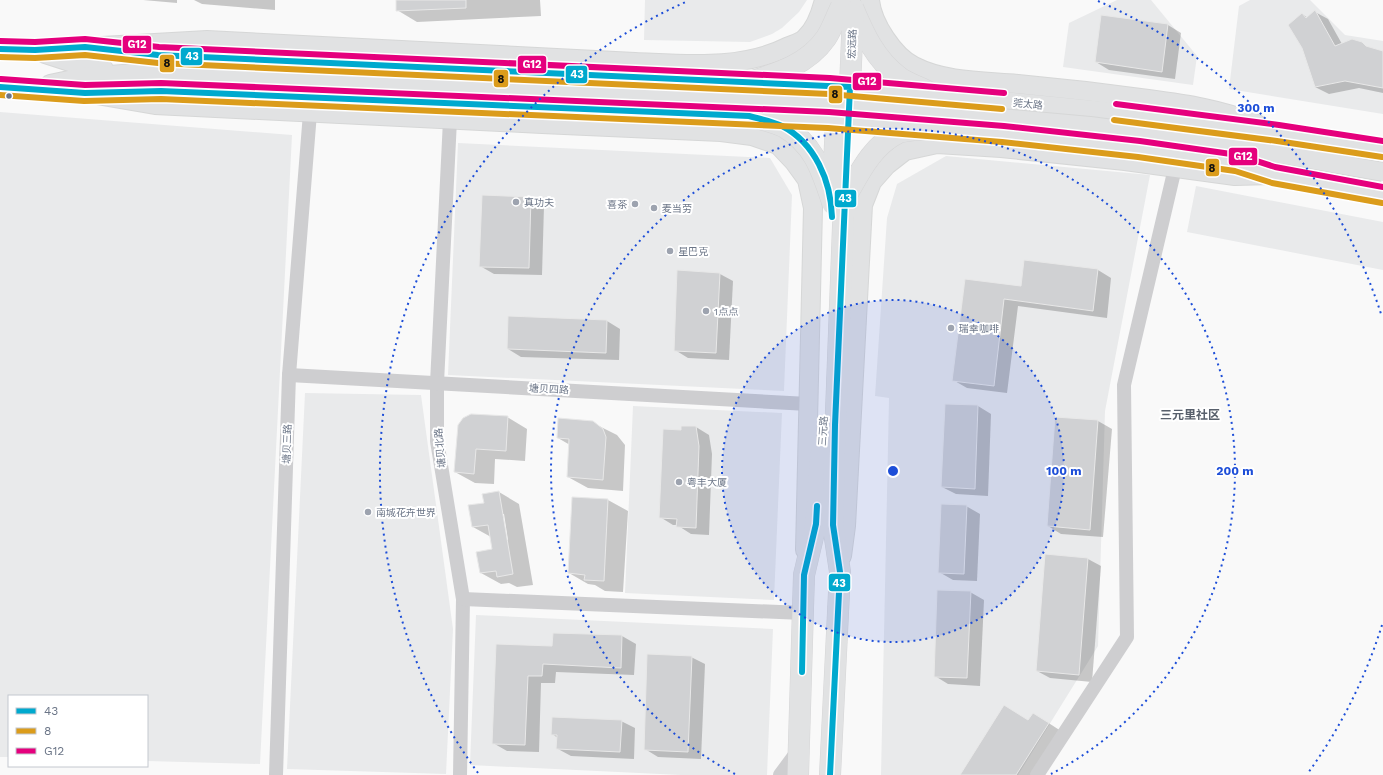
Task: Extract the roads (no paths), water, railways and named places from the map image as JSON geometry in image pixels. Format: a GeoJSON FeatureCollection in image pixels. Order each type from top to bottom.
{"type":"FeatureCollection","features":[{"type":"Feature","properties":{"kind":"highway"},"geometry":{"type":"LineString","coordinates":[[750,82],[781,72],[804,61],[826,38],[847,2]]}},
{"type":"Feature","properties":{"kind":"highway"},"geometry":{"type":"LineString","coordinates":[[847,2],[868,42],[882,62],[900,77],[933,94]]}},
{"type":"Feature","properties":{"kind":"highway","name":"宏远路"},"geometry":{"type":"LineString","coordinates":[[844,87],[847,2]]}},
{"type":"Feature","properties":{"kind":"highway","name":"三元路"},"geometry":{"type":"LineString","coordinates":[[830,775],[840,572],[833,525],[829,426],[844,87]]}},
{"type":"Feature","properties":{"kind":"highway"},"geometry":{"type":"LineString","coordinates":[[749,116],[783,127],[805,142],[839,202],[877,148],[898,133],[934,128]]}},
{"type":"Feature","properties":{"kind":"highway","name":"三元路"},"geometry":{"type":"LineString","coordinates":[[798,775],[804,575],[816,524],[829,426]]}},
{"type":"Feature","properties":{"kind":"main road"},"geometry":{"type":"LineString","coordinates":[[804,575],[813,208],[807,180],[778,144],[769,121],[767,97],[773,73],[786,53],[805,38],[820,15],[847,2],[882,34],[898,54],[912,75],[917,100],[915,124],[904,147],[872,182],[863,205],[846,518],[840,572]]}},
{"type":"Feature","properties":{"kind":"main road"},"geometry":{"type":"LineString","coordinates":[[85,47],[207,40],[692,64],[741,62],[775,53],[805,38],[829,29],[855,30],[879,38],[914,66],[945,77],[1065,88],[1200,106],[1237,115],[1278,133]]}},
{"type":"Feature","properties":{"kind":"main road","name":"莞太路"},"geometry":{"type":"LineString","coordinates":[[0,49],[35,50],[85,47],[158,56],[844,87],[933,94],[1133,114],[1278,133],[1383,150]]}},
{"type":"Feature","properties":{"kind":"main road"},"geometry":{"type":"LineString","coordinates":[[35,50],[82,66],[136,73],[843,104],[1090,126],[1213,142],[1383,172]]}},
{"type":"Feature","properties":{"kind":"main road"},"geometry":{"type":"LineString","coordinates":[[32,88],[83,78],[136,73]]}},
{"type":"Feature","properties":{"kind":"main road"},"geometry":{"type":"LineString","coordinates":[[0,87],[32,88],[85,93],[155,105],[722,132],[752,136],[778,145],[794,162],[816,175],[840,180],[865,176],[888,164],[905,151],[936,144],[1002,148],[1235,176],[1273,175]]}},
{"type":"Feature","properties":{"kind":"main road"},"geometry":{"type":"LineString","coordinates":[[85,93],[161,91],[749,116],[934,128],[1139,149],[1237,164],[1273,175],[1383,195]]}},
{"type":"Feature","properties":{"kind":"street","name":"塘贝三路"},"geometry":{"type":"LineString","coordinates":[[276,775],[289,375],[310,113]]}},
{"type":"Feature","properties":{"kind":"street","name":"塘贝北路"},"geometry":{"type":"LineString","coordinates":[[450,120],[436,383],[437,441],[463,599],[460,775]]}},
{"type":"Feature","properties":{"kind":"street"},"geometry":{"type":"LineString","coordinates":[[1037,775],[1127,637],[1124,385],[1175,168]]}},
{"type":"Feature","properties":{"kind":"street","name":"塘贝四路"},"geometry":{"type":"LineString","coordinates":[[289,375],[808,404]]}},
{"type":"Feature","properties":{"kind":"street"},"geometry":{"type":"LineString","coordinates":[[463,599],[804,613]]}},
{"type":"Feature","properties":{"kind":"street"},"geometry":{"type":"LineString","coordinates":[[780,775],[790,764],[799,750]]}},
{"type":"Feature","properties":{"kind":"place","name":"真功夫"},"geometry":{"type":"Point","coordinates":[516,202]}},
{"type":"Feature","properties":{"kind":"place","name":"喜茶"},"geometry":{"type":"Point","coordinates":[635,204]}},
{"type":"Feature","properties":{"kind":"place","name":"麦当劳"},"geometry":{"type":"Point","coordinates":[654,208]}},
{"type":"Feature","properties":{"kind":"place","name":"星巴克"},"geometry":{"type":"Point","coordinates":[670,251]}},
{"type":"Feature","properties":{"kind":"place","name":"1点点"},"geometry":{"type":"Point","coordinates":[706,311]}},
{"type":"Feature","properties":{"kind":"place","name":"瑞幸咖啡"},"geometry":{"type":"Point","coordinates":[951,328]}},
{"type":"Feature","properties":{"kind":"place","name":"粤丰大厦"},"geometry":{"type":"Point","coordinates":[679,482]}},
{"type":"Feature","properties":{"kind":"place","name":"南城花卉世界"},"geometry":{"type":"Point","coordinates":[368,512]}},
{"type":"Feature","properties":{"kind":"district","name":"三元里社区"},"geometry":{"type":"Point","coordinates":[1190,415]}}]}
